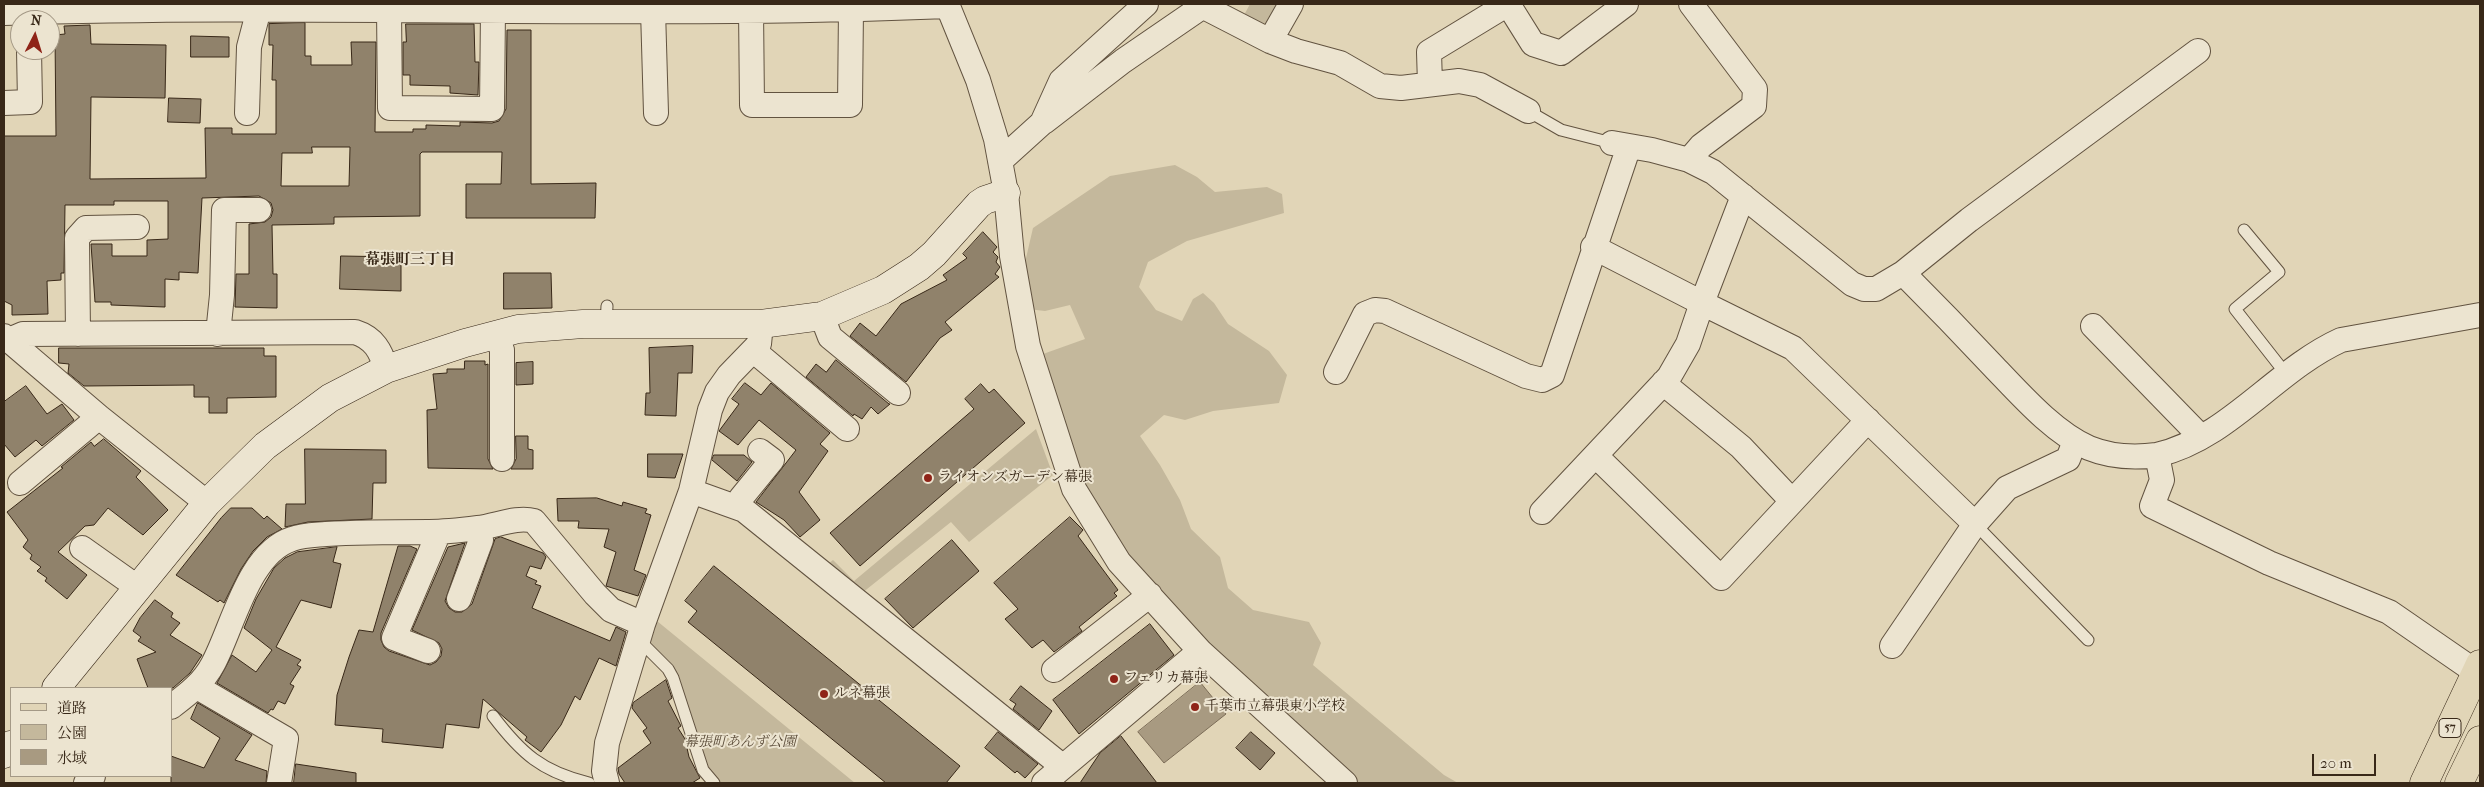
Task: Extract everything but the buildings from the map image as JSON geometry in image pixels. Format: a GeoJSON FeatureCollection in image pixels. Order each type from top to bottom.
{"type":"FeatureCollection","features":[{"type":"Feature","properties":{"kind":"main road","name":"57"},"geometry":{"type":"LineString","coordinates":[[2424,783],[2478,668]]}},
{"type":"Feature","properties":{"kind":"main road","name":"57"},"geometry":{"type":"LineString","coordinates":[[2459,783],[2480,740]]}},
{"type":"Feature","properties":{"kind":"street"},"geometry":{"type":"LineString","coordinates":[[1042,123],[1061,81],[1146,4]]}},
{"type":"Feature","properties":{"kind":"street"},"geometry":{"type":"LineString","coordinates":[[1270,41],[1291,4]]}},
{"type":"Feature","properties":{"kind":"street"},"geometry":{"type":"LineString","coordinates":[[1430,84],[1429,52],[1508,4],[1533,44],[1561,53],[1626,4]]}},
{"type":"Feature","properties":{"kind":"street"},"geometry":{"type":"LineString","coordinates":[[1689,160],[1700,146],[1754,106],[1755,89],[1691,4]]}},
{"type":"Feature","properties":{"kind":"street"},"geometry":{"type":"LineString","coordinates":[[60,11],[81,8],[493,9],[598,7],[654,10],[751,10],[851,9],[948,5],[978,80],[1000,161],[1006,193],[1012,256],[1028,346],[1074,489],[1119,562],[1200,651],[1345,783]]}},
{"type":"Feature","properties":{"kind":"street"},"geometry":{"type":"LineString","coordinates":[[1000,161],[1042,123],[1123,60],[1205,5],[1270,41],[1296,52],[1340,63],[1380,86],[1401,88],[1459,81],[1480,85],[1528,111]]}},
{"type":"Feature","properties":{"kind":"street"},"geometry":{"type":"LineString","coordinates":[[247,113],[249,47],[259,9]]}},
{"type":"Feature","properties":{"kind":"street"},"geometry":{"type":"LineString","coordinates":[[389,9],[390,108],[492,108],[493,9]]}},
{"type":"Feature","properties":{"kind":"street"},"geometry":{"type":"LineString","coordinates":[[751,10],[752,105],[850,105],[851,9]]}},
{"type":"Feature","properties":{"kind":"street"},"geometry":{"type":"LineString","coordinates":[[654,10],[656,113]]}},
{"type":"Feature","properties":{"kind":"street"},"geometry":{"type":"LineString","coordinates":[[1336,372],[1366,314],[1375,310],[1385,310],[1526,376],[1542,380],[1552,375],[1593,247],[1621,144],[1689,160],[1712,172],[1856,286],[1864,289],[1876,289],[1904,273],[1969,220],[2198,51]]}},
{"type":"Feature","properties":{"kind":"street"},"geometry":{"type":"LineString","coordinates":[[4,103],[30,102],[29,60]]}},
{"type":"Feature","properties":{"kind":"street"},"geometry":{"type":"LineString","coordinates":[[57,687],[207,503],[265,446],[315,408],[386,369],[442,350],[518,329],[607,316],[761,324],[822,316],[883,290],[919,267],[934,254],[980,204],[985,200],[1006,193]]}},
{"type":"Feature","properties":{"kind":"street"},"geometry":{"type":"LineString","coordinates":[[1542,512],[1663,383],[1688,344],[1743,196]]}},
{"type":"Feature","properties":{"kind":"street"},"geometry":{"type":"LineString","coordinates":[[218,334],[222,295],[224,210],[259,210]]}},
{"type":"Feature","properties":{"kind":"street"},"geometry":{"type":"LineString","coordinates":[[78,334],[77,238],[86,228],[137,227]]}},
{"type":"Feature","properties":{"kind":"street"},"geometry":{"type":"LineString","coordinates":[[1593,247],[1793,348],[1975,524]]}},
{"type":"Feature","properties":{"kind":"street"},"geometry":{"type":"LineString","coordinates":[[1904,273],[2024,398],[2075,441],[2090,448],[2117,455],[2139,457],[2169,452],[2201,437],[2242,410],[2306,358],[2340,340],[2480,315]]}},
{"type":"Feature","properties":{"kind":"street"},"geometry":{"type":"LineString","coordinates":[[822,316],[830,337],[898,393]]}},
{"type":"Feature","properties":{"kind":"street"},"geometry":{"type":"LineString","coordinates":[[607,783],[604,771],[607,742],[641,631],[691,492],[710,410],[717,392],[729,375],[754,351],[761,338],[761,324]]}},
{"type":"Feature","properties":{"kind":"street"},"geometry":{"type":"LineString","coordinates":[[6,338],[23,334],[218,334],[330,325],[369,338],[382,355],[386,369]]}},
{"type":"Feature","properties":{"kind":"street"},"geometry":{"type":"LineString","coordinates":[[2093,326],[2201,437]]}},
{"type":"Feature","properties":{"kind":"street"},"geometry":{"type":"LineString","coordinates":[[496,335],[502,350],[496,448]]}},
{"type":"Feature","properties":{"kind":"street"},"geometry":{"type":"LineString","coordinates":[[6,338],[98,417],[207,503]]}},
{"type":"Feature","properties":{"kind":"street"},"geometry":{"type":"LineString","coordinates":[[754,351],[847,429]]}},
{"type":"Feature","properties":{"kind":"street"},"geometry":{"type":"LineString","coordinates":[[1663,383],[1741,447],[1792,501]]}},
{"type":"Feature","properties":{"kind":"street"},"geometry":{"type":"LineString","coordinates":[[20,483],[98,417]]}},
{"type":"Feature","properties":{"kind":"street"},"geometry":{"type":"LineString","coordinates":[[1596,456],[1720,578],[1868,420]]}},
{"type":"Feature","properties":{"kind":"street"},"geometry":{"type":"LineString","coordinates":[[1892,646],[1975,524],[2007,488],[2068,459],[2075,441]]}},
{"type":"Feature","properties":{"kind":"street"},"geometry":{"type":"LineString","coordinates":[[737,513],[741,498],[772,460],[760,451]]}},
{"type":"Feature","properties":{"kind":"street"},"geometry":{"type":"LineString","coordinates":[[2157,455],[2162,480],[2152,506],[2269,563],[2389,612],[2478,668]]}},
{"type":"Feature","properties":{"kind":"street"},"geometry":{"type":"LineString","coordinates":[[691,492],[737,513],[744,510],[963,694],[1062,766]]}},
{"type":"Feature","properties":{"kind":"street"},"geometry":{"type":"LineString","coordinates":[[172,706],[198,687],[212,665],[251,579],[264,560],[278,545],[292,539],[308,536],[354,532],[439,532],[479,528],[526,519],[534,522],[568,570],[595,600],[641,631]]}},
{"type":"Feature","properties":{"kind":"street"},"geometry":{"type":"LineString","coordinates":[[459,599],[481,540],[479,528]]}},
{"type":"Feature","properties":{"kind":"street"},"geometry":{"type":"LineString","coordinates":[[428,651],[394,638],[439,532]]}},
{"type":"Feature","properties":{"kind":"street"},"geometry":{"type":"LineString","coordinates":[[82,548],[137,587]]}},
{"type":"Feature","properties":{"kind":"street"},"geometry":{"type":"LineString","coordinates":[[1054,670],[1150,595]]}},
{"type":"Feature","properties":{"kind":"street"},"geometry":{"type":"LineString","coordinates":[[1044,783],[1200,651]]}},
{"type":"Feature","properties":{"kind":"street"},"geometry":{"type":"LineString","coordinates":[[198,687],[276,731],[286,739],[290,747],[279,783]]}},
{"type":"Feature","properties":{"kind":"lane"},"geometry":{"type":"LineString","coordinates":[[1528,111],[1561,130],[1621,144]]}},
{"type":"Feature","properties":{"kind":"lane"},"geometry":{"type":"LineString","coordinates":[[2244,230],[2279,272],[2235,309],[2286,374]]}},
{"type":"Feature","properties":{"kind":"lane"},"geometry":{"type":"LineString","coordinates":[[1975,524],[2088,640]]}},
{"type":"Feature","properties":{"kind":"lane"},"geometry":{"type":"LineString","coordinates":[[641,631],[674,678],[703,770],[714,783]]}},
{"type":"Feature","properties":{"kind":"lane"},"geometry":{"type":"LineString","coordinates":[[493,716],[510,739],[536,763],[554,772],[589,783]]}},
{"type":"Feature","properties":{"kind":"green space"},"geometry":{"type":"Polygon","coordinates":[[[1250,4],[1283,4],[1270,27],[1242,19],[1250,4]]]}},
{"type":"Feature","properties":{"kind":"green space"},"geometry":{"type":"Polygon","coordinates":[[[1175,165],[1197,177],[1215,192],[1267,187],[1282,194],[1284,213],[1187,241],[1148,262],[1139,287],[1156,310],[1182,321],[1193,299],[1203,293],[1214,303],[1228,324],[1269,351],[1287,375],[1279,403],[1213,411],[1185,420],[1164,415],[1140,436],[1160,465],[1180,500],[1191,529],[1220,557],[1228,588],[1253,610],[1309,622],[1321,643],[1313,665],[1444,775],[1458,783],[1346,783],[1123,573],[1034,371],[1043,354],[1085,339],[1070,305],[1045,311],[1028,309],[1020,284],[1033,228],[1110,176],[1175,165]]]}},
{"type":"Feature","properties":{"kind":"green space"},"geometry":{"type":"Polygon","coordinates":[[[1036,429],[1053,475],[969,542],[951,522],[857,597],[823,568],[833,560],[854,581],[1036,429]]]}},
{"type":"Feature","properties":{"kind":"green space","name":"幕張町あんず公園"},"geometry":{"type":"Polygon","coordinates":[[[657,621],[855,783],[719,783],[703,763],[680,683],[669,661],[650,644],[657,621]]]}},
{"type":"Feature","properties":{"kind":"water"},"geometry":{"type":"Polygon","coordinates":[[[1200,682],[1226,714],[1164,763],[1138,732],[1200,682]]]}},
{"type":"Feature","properties":{"kind":"place","name":"ライオンズガーデン幕張"},"geometry":{"type":"Point","coordinates":[928,478]}},
{"type":"Feature","properties":{"kind":"place","name":"フェリカ幕張"},"geometry":{"type":"Point","coordinates":[1114,679]}},
{"type":"Feature","properties":{"kind":"place","name":"ルネ幕張"},"geometry":{"type":"Point","coordinates":[824,694]}},
{"type":"Feature","properties":{"kind":"place","name":"千葉市立幕張東小学校"},"geometry":{"type":"Point","coordinates":[1195,707]}},
{"type":"Feature","properties":{"kind":"district","name":"幕張町三丁目"},"geometry":{"type":"Point","coordinates":[410,260]}}]}
